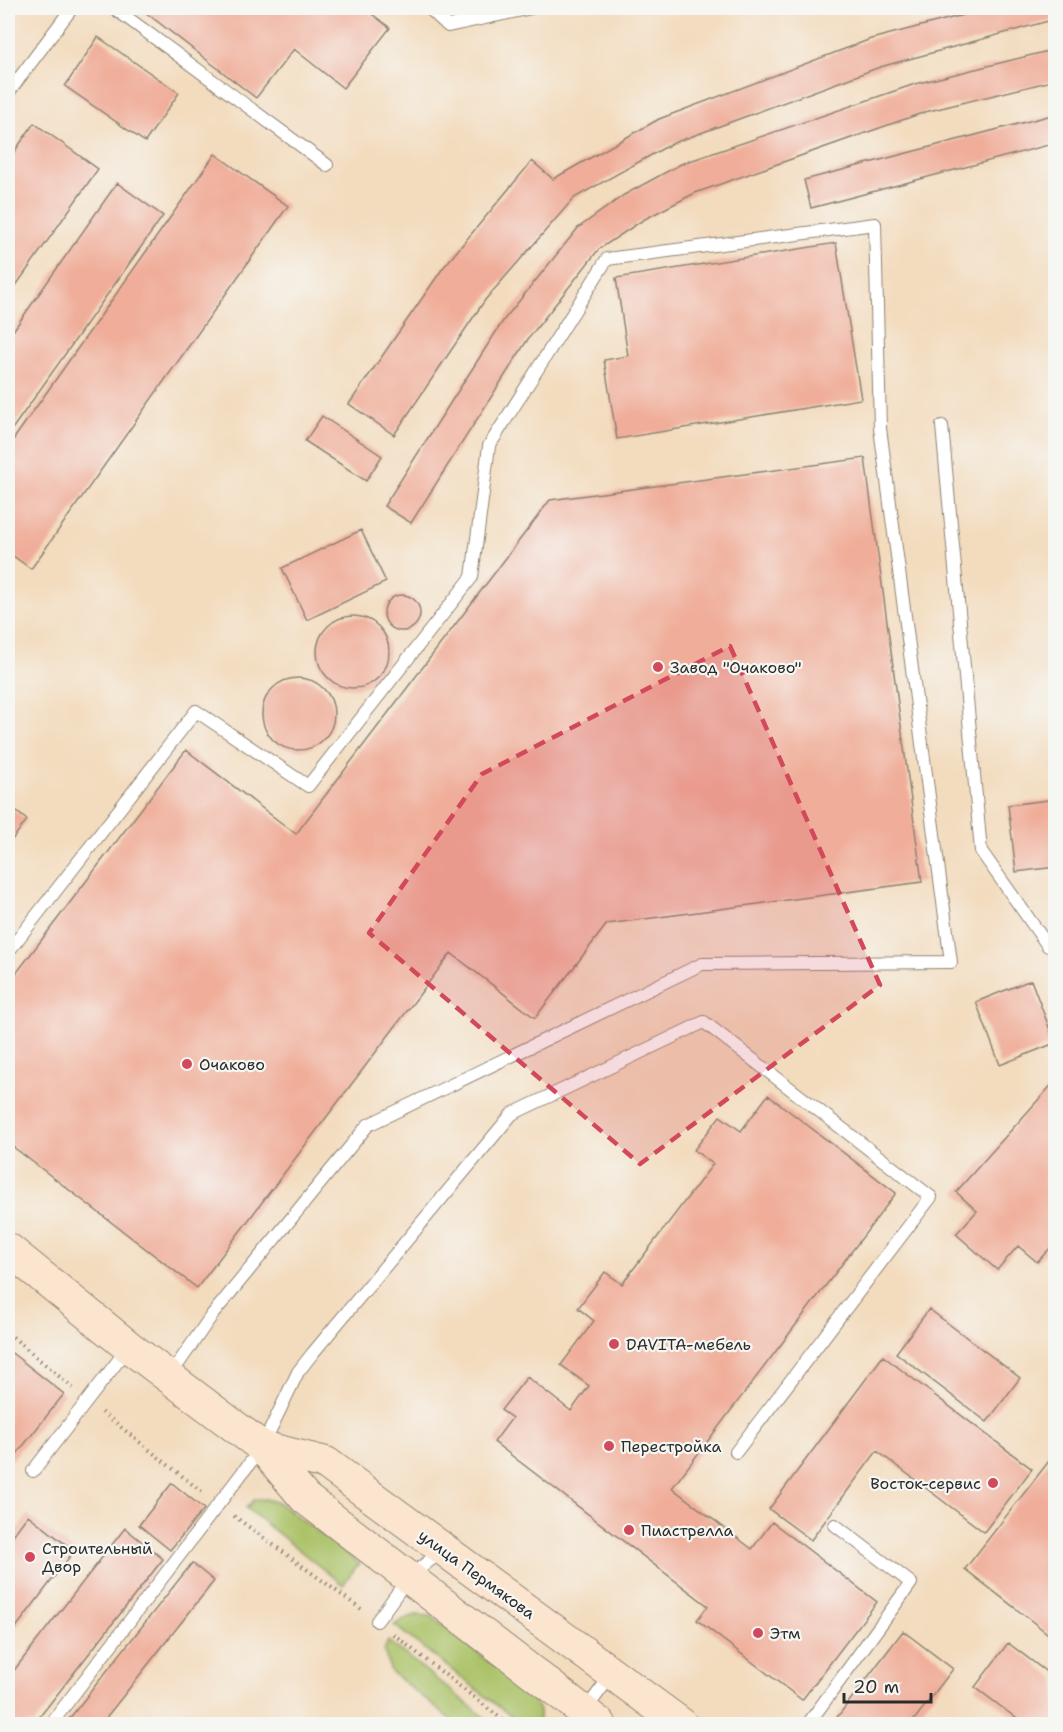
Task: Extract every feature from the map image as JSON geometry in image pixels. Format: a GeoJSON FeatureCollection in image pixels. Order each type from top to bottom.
{"type":"FeatureCollection","features":[{"type":"Feature","properties":{"kind":"street","name":"улица Пермякова"},"geometry":{"type":"LineString","coordinates":[[8,1249],[129,1347],[262,1447],[305,1498],[409,1577],[585,1720]]}},
{"type":"Feature","properties":{"kind":"street","name":"улица Пермякова"},"geometry":{"type":"LineString","coordinates":[[262,1447],[326,1463],[681,1725]]}},
{"type":"Feature","properties":{"kind":"lane"},"geometry":{"type":"LineString","coordinates":[[8,93],[72,8]]}},
{"type":"Feature","properties":{"kind":"lane"},"geometry":{"type":"LineString","coordinates":[[114,8],[327,165]]}},
{"type":"Feature","properties":{"kind":"lane"},"geometry":{"type":"LineString","coordinates":[[429,8],[448,26],[531,8]]}},
{"type":"Feature","properties":{"kind":"lane"},"geometry":{"type":"LineString","coordinates":[[8,952],[196,711],[308,786],[472,577],[489,446],[608,259],[875,224],[880,428],[951,962],[702,964],[368,1125],[212,1315],[169,1377]]}},
{"type":"Feature","properties":{"kind":"lane"},"geometry":{"type":"LineString","coordinates":[[942,426],[981,851],[1048,946],[1056,945]]}},
{"type":"Feature","properties":{"kind":"lane"},"geometry":{"type":"LineString","coordinates":[[51,1725],[262,1447],[298,1372],[512,1114],[704,1022],[931,1197],[736,1452]]}},
{"type":"Feature","properties":{"kind":"lane"},"geometry":{"type":"LineString","coordinates":[[33,1471],[129,1347]]}},
{"type":"Feature","properties":{"kind":"lane"},"geometry":{"type":"LineString","coordinates":[[808,1725],[911,1583],[835,1525]]}},
{"type":"Feature","properties":{"kind":"lane"},"geometry":{"type":"LineString","coordinates":[[377,1621],[409,1577],[443,1549]]}},
{"type":"Feature","properties":{"kind":"lane"},"geometry":{"type":"LineString","coordinates":[[585,1720],[613,1674]]}},
{"type":"Feature","properties":{"kind":"path"},"geometry":{"type":"LineString","coordinates":[[8,1333],[219,1505],[377,1621],[508,1725]]}},
{"type":"Feature","properties":{"kind":"highlighted area"},"geometry":{"type":"Polygon","coordinates":[[[730,646],[880,985],[640,1164],[369,933],[482,774],[730,646]]]}},
{"type":"Feature","properties":{"kind":"green space"},"geometry":{"type":"Polygon","coordinates":[[[265,1499],[279,1503],[359,1563],[343,1585],[246,1508],[254,1500],[265,1499]]]}},
{"type":"Feature","properties":{"kind":"green space"},"geometry":{"type":"Polygon","coordinates":[[[416,1615],[431,1616],[532,1696],[539,1711],[539,1724],[521,1724],[394,1625],[416,1615]]]}},
{"type":"Feature","properties":{"kind":"green space"},"geometry":{"type":"Polygon","coordinates":[[[388,1641],[493,1724],[456,1724],[391,1672],[384,1651],[388,1641]]]}},
{"type":"Feature","properties":{"kind":"building"},"geometry":{"type":"Polygon","coordinates":[[[140,8],[364,8],[390,28],[343,88],[294,49],[256,98],[140,8]]]}},
{"type":"Feature","properties":{"kind":"building"},"geometry":{"type":"Polygon","coordinates":[[[990,8],[1056,8],[1056,19],[880,67],[671,144],[574,198],[485,300],[394,435],[349,404],[443,268],[532,161],[553,179],[659,119],[871,39],[990,8]]]}},
{"type":"Feature","properties":{"kind":"building"},"geometry":{"type":"Polygon","coordinates":[[[98,37],[179,93],[145,142],[65,86],[98,37]]]}},
{"type":"Feature","properties":{"kind":"building"},"geometry":{"type":"Polygon","coordinates":[[[1056,49],[1056,80],[925,112],[695,193],[643,220],[599,249],[528,339],[411,523],[384,506],[503,321],[578,228],[624,195],[681,164],[915,84],[1056,49]]]}},
{"type":"Feature","properties":{"kind":"building"},"geometry":{"type":"Polygon","coordinates":[[[1056,114],[1056,143],[811,208],[804,180],[1056,114]]]}},
{"type":"Feature","properties":{"kind":"building"},"geometry":{"type":"Polygon","coordinates":[[[34,123],[98,169],[8,297],[8,161],[34,123]]]}},
{"type":"Feature","properties":{"kind":"building"},"geometry":{"type":"Polygon","coordinates":[[[215,154],[288,206],[31,569],[8,552],[8,447],[215,154]]]}},
{"type":"Feature","properties":{"kind":"building"},"geometry":{"type":"Polygon","coordinates":[[[117,183],[163,216],[10,432],[8,430],[8,338],[117,183]]]}},
{"type":"Feature","properties":{"kind":"building"},"geometry":{"type":"Polygon","coordinates":[[[836,243],[861,399],[617,439],[604,360],[628,356],[616,278],[836,243]]]}},
{"type":"Feature","properties":{"kind":"building"},"geometry":{"type":"Polygon","coordinates":[[[322,416],[382,456],[366,481],[305,441],[322,416]]]}},
{"type":"Feature","properties":{"kind":"building","name":"Завод \"Очаково\""},"geometry":{"type":"Polygon","coordinates":[[[865,458],[922,882],[607,924],[535,1018],[451,953],[197,1288],[8,1143],[8,984],[186,750],[296,834],[550,500],[865,458]]]}},
{"type":"Feature","properties":{"kind":"building"},"geometry":{"type":"Polygon","coordinates":[[[361,530],[386,582],[307,620],[282,568],[361,530]]]}},
{"type":"Feature","properties":{"kind":"building"},"geometry":{"type":"Polygon","coordinates":[[[402,595],[415,600],[420,613],[415,626],[402,631],[389,626],[384,613],[389,600],[402,595]]]}},
{"type":"Feature","properties":{"kind":"building"},"geometry":{"type":"Polygon","coordinates":[[[353,616],[373,622],[383,632],[389,652],[383,672],[373,682],[353,688],[333,682],[323,672],[317,652],[323,632],[333,622],[353,616]]]}},
{"type":"Feature","properties":{"kind":"building"},"geometry":{"type":"Polygon","coordinates":[[[298,678],[318,684],[328,694],[334,714],[328,734],[318,744],[298,750],[278,744],[268,734],[262,714],[268,694],[278,684],[298,678]]]}},
{"type":"Feature","properties":{"kind":"building"},"geometry":{"type":"Polygon","coordinates":[[[1056,799],[1056,867],[1016,872],[1008,805],[1056,799]]]}},
{"type":"Feature","properties":{"kind":"building"},"geometry":{"type":"Polygon","coordinates":[[[8,805],[27,820],[8,845],[8,805]]]}},
{"type":"Feature","properties":{"kind":"building"},"geometry":{"type":"Polygon","coordinates":[[[1031,980],[1055,1043],[1000,1065],[976,1002],[1031,980]]]}},
{"type":"Feature","properties":{"kind":"building"},"geometry":{"type":"Polygon","coordinates":[[[1056,1080],[1056,1242],[1037,1262],[1018,1246],[997,1270],[956,1234],[977,1211],[956,1192],[1056,1080]]]}},
{"type":"Feature","properties":{"kind":"building"},"geometry":{"type":"Polygon","coordinates":[[[768,1095],[896,1193],[672,1488],[752,1549],[772,1522],[877,1602],[802,1700],[697,1620],[708,1606],[494,1442],[512,1418],[501,1410],[527,1377],[571,1411],[589,1386],[561,1365],[594,1321],[578,1308],[605,1272],[622,1284],[713,1164],[694,1150],[720,1116],[741,1131],[768,1095]]]}},
{"type":"Feature","properties":{"kind":"building"},"geometry":{"type":"Polygon","coordinates":[[[929,1309],[1020,1378],[987,1422],[896,1353],[929,1309]]]}},
{"type":"Feature","properties":{"kind":"building"},"geometry":{"type":"Polygon","coordinates":[[[8,1350],[64,1394],[8,1465],[8,1350]]]}},
{"type":"Feature","properties":{"kind":"building"},"geometry":{"type":"Polygon","coordinates":[[[883,1356],[1032,1469],[984,1532],[877,1451],[811,1540],[769,1509],[883,1356]]]}},
{"type":"Feature","properties":{"kind":"building"},"geometry":{"type":"Polygon","coordinates":[[[1049,1461],[1056,1466],[1056,1640],[965,1569],[1049,1461]]]}},
{"type":"Feature","properties":{"kind":"building"},"geometry":{"type":"Polygon","coordinates":[[[172,1483],[204,1509],[170,1550],[139,1525],[172,1483]]]}},
{"type":"Feature","properties":{"kind":"building"},"geometry":{"type":"Polygon","coordinates":[[[28,1515],[74,1551],[8,1638],[8,1542],[28,1515]]]}},
{"type":"Feature","properties":{"kind":"building"},"geometry":{"type":"Polygon","coordinates":[[[125,1528],[163,1559],[34,1724],[8,1724],[8,1678],[125,1528]]]}},
{"type":"Feature","properties":{"kind":"building"},"geometry":{"type":"Polygon","coordinates":[[[192,1563],[214,1581],[101,1724],[65,1724],[192,1563]]]}},
{"type":"Feature","properties":{"kind":"building"},"geometry":{"type":"Polygon","coordinates":[[[903,1631],[953,1669],[911,1724],[832,1724],[903,1631]]]}},
{"type":"Feature","properties":{"kind":"building"},"geometry":{"type":"Polygon","coordinates":[[[1008,1643],[1056,1679],[1056,1724],[1024,1724],[975,1687],[1008,1643]]]}},
{"type":"Feature","properties":{"kind":"place","name":"Завод \"Очаково\""},"geometry":{"type":"Point","coordinates":[658,667]}},
{"type":"Feature","properties":{"kind":"place","name":"Очаково"},"geometry":{"type":"Point","coordinates":[187,1064]}},
{"type":"Feature","properties":{"kind":"place","name":"DAVITA-мебель"},"geometry":{"type":"Point","coordinates":[614,1344]}},
{"type":"Feature","properties":{"kind":"place","name":"Перестройка"},"geometry":{"type":"Point","coordinates":[609,1446]}},
{"type":"Feature","properties":{"kind":"place","name":"Восток-сервис"},"geometry":{"type":"Point","coordinates":[993,1483]}},
{"type":"Feature","properties":{"kind":"place","name":"Пиастрелла"},"geometry":{"type":"Point","coordinates":[629,1530]}},
{"type":"Feature","properties":{"kind":"place","name":"Строительный Двор"},"geometry":{"type":"Point","coordinates":[30,1557]}},
{"type":"Feature","properties":{"kind":"place","name":"Этм"},"geometry":{"type":"Point","coordinates":[758,1633]}}]}
